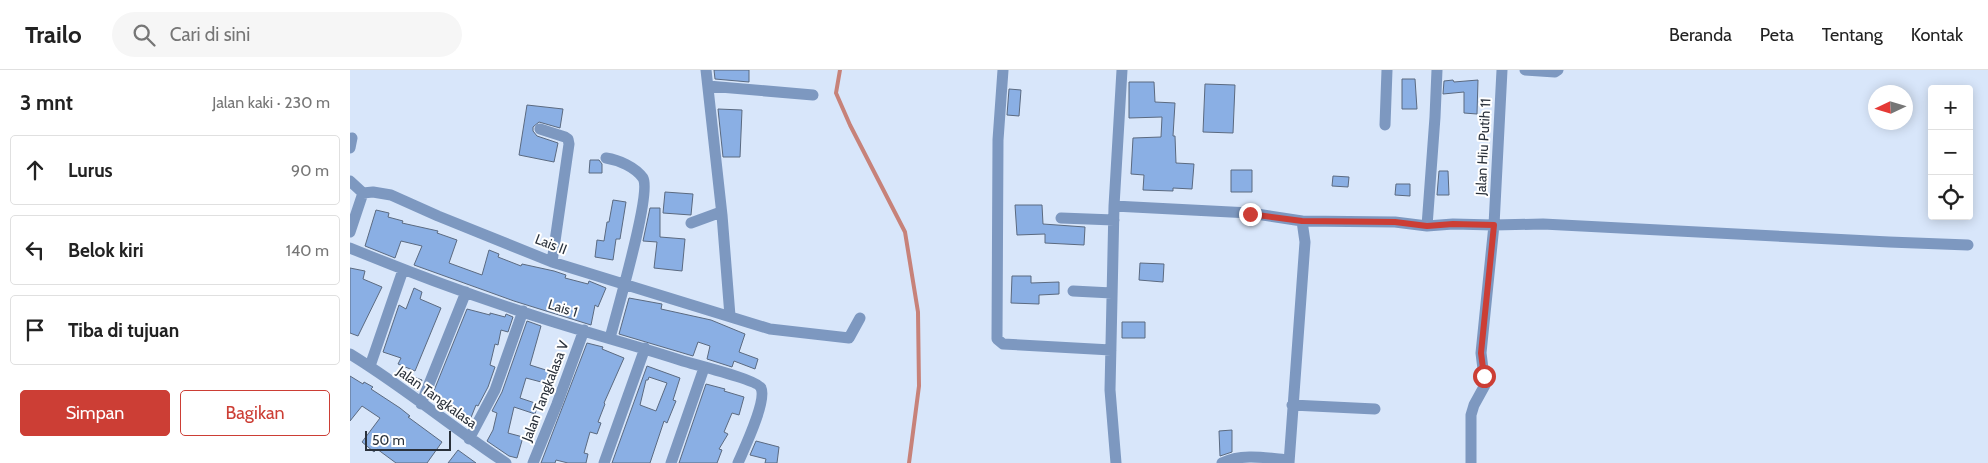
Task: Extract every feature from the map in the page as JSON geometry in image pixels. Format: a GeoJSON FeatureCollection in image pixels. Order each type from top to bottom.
{"type":"FeatureCollection","features":[{"type":"Feature","properties":{"kind":"street"},"geometry":{"type":"LineString","coordinates":[[706,70],[722,212],[730,316]]}},
{"type":"Feature","properties":{"kind":"street"},"geometry":{"type":"LineString","coordinates":[[1002,70],[998,140],[997,339],[1003,344],[1112,350]]}},
{"type":"Feature","properties":{"kind":"street"},"geometry":{"type":"LineString","coordinates":[[1116,463],[1110,390],[1114,206],[1122,70]]}},
{"type":"Feature","properties":{"kind":"street"},"geometry":{"type":"LineString","coordinates":[[1385,125],[1387,70]]}},
{"type":"Feature","properties":{"kind":"street"},"geometry":{"type":"LineString","coordinates":[[1427,226],[1436,117],[1437,70]]}},
{"type":"Feature","properties":{"kind":"street","name":"Jalan Hiu Putih 11"},"geometry":{"type":"LineString","coordinates":[[1471,463],[1471,415],[1474,405],[1485,385],[1481,353],[1494,225],[1502,70]]}},
{"type":"Feature","properties":{"kind":"street"},"geometry":{"type":"LineString","coordinates":[[1525,70],[1555,72],[1558,70]]}},
{"type":"Feature","properties":{"kind":"street"},"geometry":{"type":"LineString","coordinates":[[708,86],[813,95]]}},
{"type":"Feature","properties":{"kind":"street"},"geometry":{"type":"LineString","coordinates":[[540,129],[565,137],[570,144],[552,262]]}},
{"type":"Feature","properties":{"kind":"street"},"geometry":{"type":"LineString","coordinates":[[606,158],[619,160],[629,166],[643,178],[645,186],[637,233],[610,338]]}},
{"type":"Feature","properties":{"kind":"street"},"geometry":{"type":"LineString","coordinates":[[350,181],[363,194],[350,232]]}},
{"type":"Feature","properties":{"kind":"street","name":"Lais II"},"geometry":{"type":"LineString","coordinates":[[363,194],[373,192],[392,195],[438,216],[552,262],[770,329],[844,339],[852,336],[860,318]]}},
{"type":"Feature","properties":{"kind":"street"},"geometry":{"type":"LineString","coordinates":[[1114,206],[1250,214],[1302,221],[1395,222],[1427,226],[1453,224],[1543,224],[1968,245]]}},
{"type":"Feature","properties":{"kind":"street"},"geometry":{"type":"LineString","coordinates":[[691,223],[722,212]]}},
{"type":"Feature","properties":{"kind":"street"},"geometry":{"type":"LineString","coordinates":[[1062,218],[1114,220]]}},
{"type":"Feature","properties":{"kind":"street"},"geometry":{"type":"LineString","coordinates":[[1222,463],[1253,456],[1289,461],[1305,242],[1302,221]]}},
{"type":"Feature","properties":{"kind":"street","name":"Lais 1"},"geometry":{"type":"LineString","coordinates":[[350,248],[403,270],[466,292],[759,385],[762,395],[761,404],[741,462]]}},
{"type":"Feature","properties":{"kind":"street"},"geometry":{"type":"LineString","coordinates":[[370,366],[403,270]]}},
{"type":"Feature","properties":{"kind":"street"},"geometry":{"type":"LineString","coordinates":[[1073,291],[1112,292]]}},
{"type":"Feature","properties":{"kind":"street"},"geometry":{"type":"LineString","coordinates":[[421,404],[466,292]]}},
{"type":"Feature","properties":{"kind":"street"},"geometry":{"type":"LineString","coordinates":[[469,439],[495,390],[523,311]]}},
{"type":"Feature","properties":{"kind":"street","name":"Jalan Tangkalasa V"},"geometry":{"type":"LineString","coordinates":[[533,463],[584,330]]}},
{"type":"Feature","properties":{"kind":"street"},"geometry":{"type":"LineString","coordinates":[[604,463],[645,348]]}},
{"type":"Feature","properties":{"kind":"street","name":"Jalan Tangkalasa"},"geometry":{"type":"LineString","coordinates":[[350,354],[370,366],[469,439],[506,463]]}},
{"type":"Feature","properties":{"kind":"street"},"geometry":{"type":"LineString","coordinates":[[671,463],[704,368]]}},
{"type":"Feature","properties":{"kind":"street"},"geometry":{"type":"LineString","coordinates":[[1292,405],[1375,409]]}},
{"type":"Feature","properties":{"kind":"building"},"geometry":{"type":"Polygon","coordinates":[[[714,70],[749,70],[749,82],[715,79],[714,70]]]}},
{"type":"Feature","properties":{"kind":"building"},"geometry":{"type":"Polygon","coordinates":[[[1402,79],[1415,79],[1417,109],[1402,109],[1402,79]]]}},
{"type":"Feature","properties":{"kind":"building"},"geometry":{"type":"Polygon","coordinates":[[[1453,80],[1454,82],[1478,80],[1477,114],[1464,113],[1464,92],[1443,94],[1444,81],[1453,80]]]}},
{"type":"Feature","properties":{"kind":"building"},"geometry":{"type":"Polygon","coordinates":[[[1129,82],[1154,82],[1155,102],[1175,103],[1173,136],[1175,136],[1176,163],[1194,164],[1192,189],[1173,188],[1173,191],[1143,190],[1144,175],[1131,174],[1133,138],[1161,137],[1162,117],[1129,118],[1129,82]]]}},
{"type":"Feature","properties":{"kind":"building"},"geometry":{"type":"Polygon","coordinates":[[[1205,84],[1235,85],[1233,133],[1203,132],[1205,84]]]}},
{"type":"Feature","properties":{"kind":"building"},"geometry":{"type":"Polygon","coordinates":[[[1009,89],[1021,90],[1019,116],[1007,115],[1009,89]]]}},
{"type":"Feature","properties":{"kind":"building"},"geometry":{"type":"Polygon","coordinates":[[[527,105],[563,109],[560,128],[539,122],[533,127],[533,131],[537,136],[558,143],[554,162],[519,155],[527,105]]]}},
{"type":"Feature","properties":{"kind":"building"},"geometry":{"type":"Polygon","coordinates":[[[718,109],[742,110],[740,157],[723,157],[718,109]]]}},
{"type":"Feature","properties":{"kind":"building"},"geometry":{"type":"Polygon","coordinates":[[[590,160],[599,160],[602,164],[602,173],[589,173],[590,160]]]}},
{"type":"Feature","properties":{"kind":"building"},"geometry":{"type":"Polygon","coordinates":[[[1231,170],[1252,170],[1252,192],[1231,192],[1231,170]]]}},
{"type":"Feature","properties":{"kind":"building"},"geometry":{"type":"Polygon","coordinates":[[[1439,171],[1448,171],[1449,195],[1437,195],[1439,171]]]}},
{"type":"Feature","properties":{"kind":"building"},"geometry":{"type":"Polygon","coordinates":[[[1333,176],[1349,177],[1348,187],[1332,186],[1333,176]]]}},
{"type":"Feature","properties":{"kind":"building"},"geometry":{"type":"Polygon","coordinates":[[[1396,184],[1410,184],[1410,196],[1395,195],[1396,184]]]}},
{"type":"Feature","properties":{"kind":"building"},"geometry":{"type":"Polygon","coordinates":[[[665,192],[693,194],[691,215],[663,213],[665,192]]]}},
{"type":"Feature","properties":{"kind":"building"},"geometry":{"type":"Polygon","coordinates":[[[613,200],[626,202],[620,239],[616,239],[613,260],[595,257],[597,240],[604,241],[613,200]]]}},
{"type":"Feature","properties":{"kind":"building"},"geometry":{"type":"Polygon","coordinates":[[[1015,205],[1042,205],[1043,224],[1085,227],[1084,245],[1045,243],[1045,234],[1017,235],[1015,205]]]}},
{"type":"Feature","properties":{"kind":"building"},"geometry":{"type":"Polygon","coordinates":[[[650,208],[660,208],[660,237],[685,239],[682,271],[654,268],[657,242],[643,241],[650,208]]]}},
{"type":"Feature","properties":{"kind":"building"},"geometry":{"type":"Polygon","coordinates":[[[376,210],[389,213],[388,217],[403,221],[402,223],[438,231],[437,233],[457,240],[449,263],[482,275],[489,250],[499,254],[498,257],[521,266],[522,264],[554,271],[566,275],[565,278],[588,284],[589,281],[606,288],[598,307],[595,305],[591,325],[514,301],[414,265],[422,246],[401,241],[395,258],[365,246],[376,210]]]}},
{"type":"Feature","properties":{"kind":"building"},"geometry":{"type":"Polygon","coordinates":[[[1140,263],[1164,264],[1163,282],[1139,280],[1140,263]]]}},
{"type":"Feature","properties":{"kind":"building"},"geometry":{"type":"Polygon","coordinates":[[[350,268],[365,271],[363,279],[382,287],[358,336],[350,333],[350,268]]]}},
{"type":"Feature","properties":{"kind":"building"},"geometry":{"type":"Polygon","coordinates":[[[1012,276],[1031,276],[1031,283],[1059,282],[1059,294],[1039,295],[1039,304],[1011,303],[1012,276]]]}},
{"type":"Feature","properties":{"kind":"building"},"geometry":{"type":"Polygon","coordinates":[[[414,288],[422,292],[420,299],[441,308],[415,371],[398,364],[401,358],[383,352],[399,305],[406,309],[414,288]]]}},
{"type":"Feature","properties":{"kind":"building"},"geometry":{"type":"Polygon","coordinates":[[[629,298],[662,304],[661,309],[711,320],[745,334],[739,352],[758,359],[755,369],[734,361],[732,367],[707,359],[710,346],[698,342],[693,356],[619,334],[629,298]]]}},
{"type":"Feature","properties":{"kind":"building"},"geometry":{"type":"Polygon","coordinates":[[[467,309],[490,315],[490,313],[505,317],[506,314],[513,317],[508,332],[501,330],[498,345],[495,344],[490,365],[495,367],[488,387],[478,406],[476,405],[468,425],[447,412],[449,405],[431,398],[467,309]]]}},
{"type":"Feature","properties":{"kind":"building"},"geometry":{"type":"Polygon","coordinates":[[[527,321],[541,326],[530,365],[549,371],[545,383],[526,378],[520,398],[538,404],[535,414],[514,407],[508,433],[523,437],[517,458],[509,456],[487,441],[493,430],[497,413],[492,411],[502,392],[527,321]]]}},
{"type":"Feature","properties":{"kind":"building"},"geometry":{"type":"Polygon","coordinates":[[[1122,322],[1145,322],[1145,338],[1122,338],[1122,322]]]}},
{"type":"Feature","properties":{"kind":"building"},"geometry":{"type":"Polygon","coordinates":[[[587,343],[603,347],[602,349],[624,358],[604,403],[598,422],[601,423],[597,434],[590,432],[584,453],[588,454],[586,463],[568,463],[556,460],[555,463],[541,463],[587,343]]]}},
{"type":"Feature","properties":{"kind":"building"},"geometry":{"type":"Polygon","coordinates":[[[647,366],[680,378],[673,400],[676,401],[667,423],[664,421],[650,463],[612,463],[647,366]],[[649,377],[646,380],[640,405],[656,411],[667,383],[649,377]]]}},
{"type":"Feature","properties":{"kind":"building"},"geometry":{"type":"Polygon","coordinates":[[[408,375],[422,380],[418,391],[406,382],[408,375]]]}},
{"type":"Feature","properties":{"kind":"building"},"geometry":{"type":"Polygon","coordinates":[[[350,376],[363,384],[364,382],[373,387],[371,389],[400,408],[410,416],[408,417],[442,442],[427,463],[396,463],[377,449],[374,452],[362,442],[380,418],[362,406],[350,421],[350,376]]]}},
{"type":"Feature","properties":{"kind":"building"},"geometry":{"type":"Polygon","coordinates":[[[706,384],[744,397],[739,415],[732,413],[724,432],[728,434],[719,449],[722,450],[717,463],[679,463],[706,384]]]}},
{"type":"Feature","properties":{"kind":"building"},"geometry":{"type":"Polygon","coordinates":[[[1232,430],[1232,452],[1220,456],[1219,431],[1232,430]]]}},
{"type":"Feature","properties":{"kind":"building"},"geometry":{"type":"Polygon","coordinates":[[[756,441],[779,447],[777,463],[765,463],[766,459],[750,455],[756,441]]]}},
{"type":"Feature","properties":{"kind":"building"},"geometry":{"type":"Polygon","coordinates":[[[458,450],[476,463],[448,463],[458,450]]]}},
{"type":"Feature","properties":{"kind":"waterway"},"geometry":{"type":"LineString","coordinates":[[840,70],[836,93],[850,125],[905,232],[918,312],[919,386],[909,463]]}},
{"type":"Feature","properties":{"kind":"route"},"geometry":{"type":"LineString","coordinates":[[1250,214],[1302,221],[1395,222],[1427,226],[1453,224],[1494,225],[1481,353],[1484,376]]}}]}
